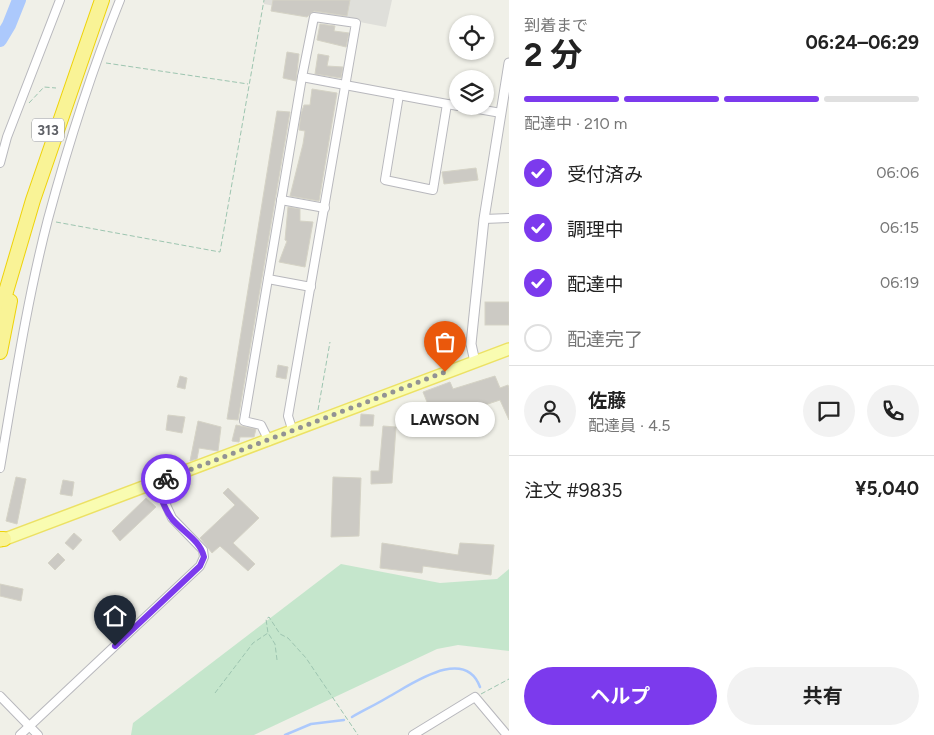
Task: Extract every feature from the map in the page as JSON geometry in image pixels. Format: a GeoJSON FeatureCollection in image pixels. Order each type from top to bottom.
{"type":"FeatureCollection","features":[{"type":"Feature","properties":{"kind":"highway","name":"313"},"geometry":{"type":"LineString","coordinates":[[0,290],[35,170],[95,0]]}},
{"type":"Feature","properties":{"kind":"highway","name":"313"},"geometry":{"type":"LineString","coordinates":[[0,312],[54,135],[102,0]]}},
{"type":"Feature","properties":{"kind":"highway"},"geometry":{"type":"LineString","coordinates":[[0,352],[25,227]]}},
{"type":"Feature","properties":{"kind":"highway"},"geometry":{"type":"LineString","coordinates":[[0,283],[7,263]]}},
{"type":"Feature","properties":{"kind":"main road"},"geometry":{"type":"LineString","coordinates":[[1,539],[269,441],[509,349]]}},
{"type":"Feature","properties":{"kind":"street"},"geometry":{"type":"LineString","coordinates":[[0,163],[7,137],[60,0]]}},
{"type":"Feature","properties":{"kind":"street"},"geometry":{"type":"LineString","coordinates":[[0,468],[15,381],[48,221],[96,61],[120,0]]}},
{"type":"Feature","properties":{"kind":"street"},"geometry":{"type":"LineString","coordinates":[[269,441],[260,424],[244,421],[302,77],[314,18],[356,23],[288,416],[293,432]]}},
{"type":"Feature","properties":{"kind":"street"},"geometry":{"type":"LineString","coordinates":[[474,362],[471,344],[484,218],[509,63]]}},
{"type":"Feature","properties":{"kind":"street"},"geometry":{"type":"LineString","coordinates":[[302,77],[449,104]]}},
{"type":"Feature","properties":{"kind":"street"},"geometry":{"type":"LineString","coordinates":[[399,95],[384,180],[433,190],[446,104]]}},
{"type":"Feature","properties":{"kind":"street"},"geometry":{"type":"LineString","coordinates":[[494,112],[501,113]]}},
{"type":"Feature","properties":{"kind":"street"},"geometry":{"type":"LineString","coordinates":[[281,200],[325,208]]}},
{"type":"Feature","properties":{"kind":"street"},"geometry":{"type":"LineString","coordinates":[[484,218],[509,218]]}},
{"type":"Feature","properties":{"kind":"street"},"geometry":{"type":"LineString","coordinates":[[268,279],[311,287]]}},
{"type":"Feature","properties":{"kind":"street"},"geometry":{"type":"LineString","coordinates":[[20,735],[200,566],[204,557],[203,550],[172,518],[156,483]]}},
{"type":"Feature","properties":{"kind":"street"},"geometry":{"type":"LineString","coordinates":[[0,696],[38,735]]}},
{"type":"Feature","properties":{"kind":"street"},"geometry":{"type":"LineString","coordinates":[[413,735],[475,697],[507,735]]}},
{"type":"Feature","properties":{"kind":"path"},"geometry":{"type":"LineString","coordinates":[[48,221],[220,252],[264,0]]}},
{"type":"Feature","properties":{"kind":"path"},"geometry":{"type":"LineString","coordinates":[[96,61],[248,85]]}},
{"type":"Feature","properties":{"kind":"path"},"geometry":{"type":"LineString","coordinates":[[28,104],[44,87],[56,88]]}},
{"type":"Feature","properties":{"kind":"path"},"geometry":{"type":"LineString","coordinates":[[320,421],[317,413],[330,342]]}},
{"type":"Feature","properties":{"kind":"path"},"geometry":{"type":"LineString","coordinates":[[277,660],[275,644],[268,633],[266,619],[269,617],[276,629],[288,638],[306,658],[358,735]]}},
{"type":"Feature","properties":{"kind":"path"},"geometry":{"type":"LineString","coordinates":[[215,693],[253,643],[268,633]]}},
{"type":"Feature","properties":{"kind":"path"},"geometry":{"type":"LineString","coordinates":[[475,697],[509,679]]}},
{"type":"Feature","properties":{"kind":"shaded area"},"geometry":{"type":"Polygon","coordinates":[[[264,0],[392,0],[386,27],[264,4],[264,0]]]}},
{"type":"Feature","properties":{"kind":"green space"},"geometry":{"type":"Polygon","coordinates":[[[341,564],[440,583],[497,579],[509,569],[509,651],[458,645],[437,649],[254,735],[131,735],[133,723],[341,564]]]}},
{"type":"Feature","properties":{"kind":"building"},"geometry":{"type":"Polygon","coordinates":[[[273,0],[350,0],[347,16],[314,11],[307,17],[271,11],[273,0]]]}},
{"type":"Feature","properties":{"kind":"building"},"geometry":{"type":"Polygon","coordinates":[[[320,24],[335,26],[334,31],[349,33],[346,47],[317,40],[320,24]]]}},
{"type":"Feature","properties":{"kind":"building"},"geometry":{"type":"Polygon","coordinates":[[[287,52],[299,54],[296,81],[283,78],[287,52]]]}},
{"type":"Feature","properties":{"kind":"building"},"geometry":{"type":"Polygon","coordinates":[[[318,54],[329,56],[327,66],[343,67],[341,78],[315,74],[318,54]]]}},
{"type":"Feature","properties":{"kind":"building"},"geometry":{"type":"Polygon","coordinates":[[[312,89],[337,93],[319,201],[290,196],[305,131],[299,130],[301,114],[304,105],[310,105],[312,89]]]}},
{"type":"Feature","properties":{"kind":"building"},"geometry":{"type":"Polygon","coordinates":[[[277,111],[290,112],[238,420],[227,419],[277,111]]]}},
{"type":"Feature","properties":{"kind":"building"},"geometry":{"type":"Polygon","coordinates":[[[476,168],[478,180],[444,184],[442,172],[476,168]]]}},
{"type":"Feature","properties":{"kind":"building"},"geometry":{"type":"Polygon","coordinates":[[[288,207],[300,209],[300,221],[313,222],[305,267],[279,262],[287,241],[285,240],[288,207]]]}},
{"type":"Feature","properties":{"kind":"building"},"geometry":{"type":"Polygon","coordinates":[[[485,302],[509,302],[509,325],[485,325],[485,302]]]}},
{"type":"Feature","properties":{"kind":"building"},"geometry":{"type":"Polygon","coordinates":[[[278,365],[288,367],[286,379],[276,377],[278,365]]]}},
{"type":"Feature","properties":{"kind":"building"},"geometry":{"type":"Polygon","coordinates":[[[180,376],[187,378],[185,389],[177,387],[180,376]]]}},
{"type":"Feature","properties":{"kind":"building"},"geometry":{"type":"Polygon","coordinates":[[[495,376],[500,388],[508,385],[509,388],[509,420],[500,400],[448,416],[446,412],[433,417],[423,392],[450,382],[453,389],[495,376]]]}},
{"type":"Feature","properties":{"kind":"building"},"geometry":{"type":"Polygon","coordinates":[[[361,414],[374,415],[373,426],[360,426],[361,414]]]}},
{"type":"Feature","properties":{"kind":"building"},"geometry":{"type":"Polygon","coordinates":[[[168,415],[185,417],[182,433],[166,430],[168,415]]]}},
{"type":"Feature","properties":{"kind":"building"},"geometry":{"type":"Polygon","coordinates":[[[198,421],[221,427],[218,451],[199,448],[197,459],[190,461],[198,421]]]}},
{"type":"Feature","properties":{"kind":"building"},"geometry":{"type":"Polygon","coordinates":[[[236,425],[256,429],[254,437],[240,437],[239,442],[232,441],[236,425]]]}},
{"type":"Feature","properties":{"kind":"building"},"geometry":{"type":"Polygon","coordinates":[[[383,426],[396,427],[392,483],[371,484],[371,471],[379,471],[383,426]]]}},
{"type":"Feature","properties":{"kind":"building"},"geometry":{"type":"Polygon","coordinates":[[[16,477],[26,479],[17,524],[6,521],[16,477]]]}},
{"type":"Feature","properties":{"kind":"building"},"geometry":{"type":"Polygon","coordinates":[[[333,477],[361,478],[359,536],[331,537],[333,477]]]}},
{"type":"Feature","properties":{"kind":"building"},"geometry":{"type":"Polygon","coordinates":[[[63,480],[74,482],[72,496],[60,494],[63,480]]]}},
{"type":"Feature","properties":{"kind":"building"},"geometry":{"type":"Polygon","coordinates":[[[228,488],[259,518],[233,543],[255,564],[248,571],[220,546],[212,553],[200,538],[235,505],[223,493],[228,488]]]}},
{"type":"Feature","properties":{"kind":"building"},"geometry":{"type":"Polygon","coordinates":[[[146,498],[156,507],[120,541],[112,531],[146,498]]]}},
{"type":"Feature","properties":{"kind":"building"},"geometry":{"type":"Polygon","coordinates":[[[74,533],[82,540],[73,550],[65,543],[74,533]]]}},
{"type":"Feature","properties":{"kind":"building"},"geometry":{"type":"Polygon","coordinates":[[[382,543],[458,555],[460,543],[494,545],[491,575],[423,566],[422,573],[380,568],[382,543]]]}},
{"type":"Feature","properties":{"kind":"building"},"geometry":{"type":"Polygon","coordinates":[[[58,553],[65,560],[55,570],[48,563],[58,553]]]}},
{"type":"Feature","properties":{"kind":"building"},"geometry":{"type":"Polygon","coordinates":[[[0,584],[23,589],[21,601],[0,596],[0,584]]]}},
{"type":"Feature","properties":{"kind":"waterway"},"geometry":{"type":"LineString","coordinates":[[0,40],[9,25],[19,0]]}},
{"type":"Feature","properties":{"kind":"waterway"},"geometry":{"type":"LineString","coordinates":[[352,717],[424,677],[438,672],[463,669],[473,675],[480,687]]}},
{"type":"Feature","properties":{"kind":"waterway"},"geometry":{"type":"LineString","coordinates":[[285,735],[311,724],[344,720]]}},
{"type":"Feature","properties":{"kind":"way so far"},"geometry":{"type":"LineString","coordinates":[[166,479],[445,372]]}},
{"type":"Feature","properties":{"kind":"place","name":"LAWSON"},"geometry":{"type":"Point","coordinates":[445,372]}},
{"type":"Feature","properties":{"kind":"route"},"geometry":{"type":"LineString","coordinates":[[115,646],[200,566],[204,557],[200,545],[172,518],[162,499],[156,483],[166,479]]}}]}
